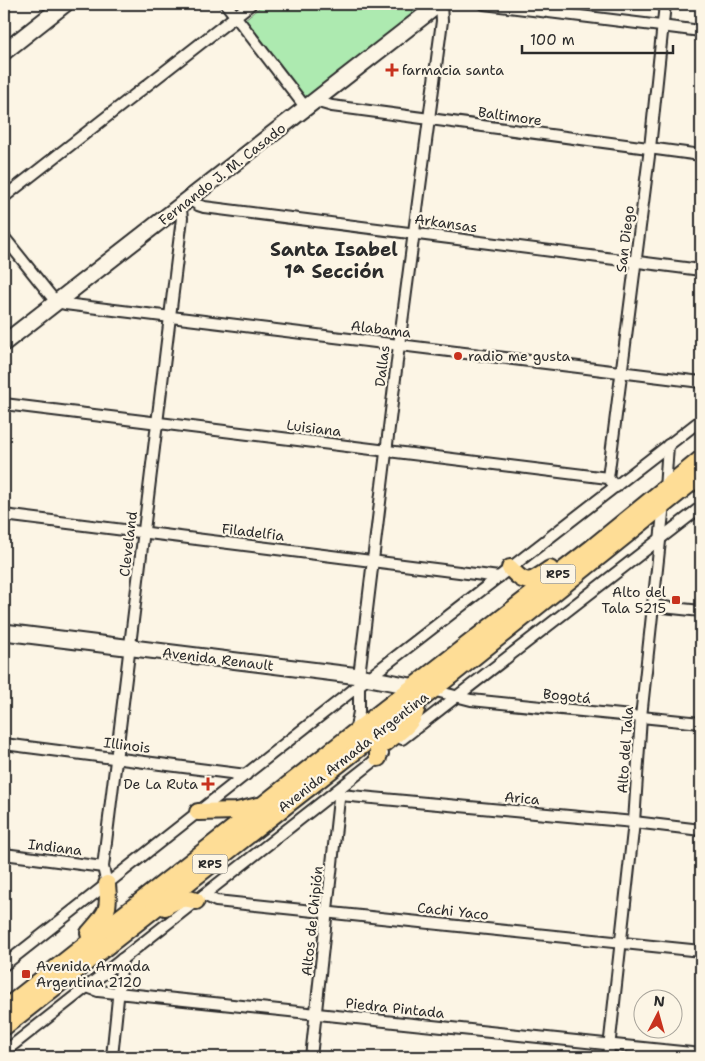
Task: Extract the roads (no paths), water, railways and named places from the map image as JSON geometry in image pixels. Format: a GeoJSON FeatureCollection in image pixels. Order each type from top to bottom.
{"type":"FeatureCollection","features":[{"type":"Feature","properties":{"kind":"main road","name":"Avenida Armada Argentina"},"geometry":{"type":"LineString","coordinates":[[4,1027],[416,694],[701,459]]}},
{"type":"Feature","properties":{"kind":"main road","name":"Avenida Armada Argentina"},"geometry":{"type":"LineString","coordinates":[[4,1009],[355,732],[416,694],[432,690],[701,475]]}},
{"type":"Feature","properties":{"kind":"main road"},"geometry":{"type":"LineString","coordinates":[[504,573],[530,580],[535,579],[580,549],[594,547]]}},
{"type":"Feature","properties":{"kind":"main road"},"geometry":{"type":"LineString","coordinates":[[378,758],[378,749],[408,724],[415,715],[416,694]]}},
{"type":"Feature","properties":{"kind":"main road"},"geometry":{"type":"LineString","coordinates":[[198,812],[248,810],[265,804]]}},
{"type":"Feature","properties":{"kind":"main road"},"geometry":{"type":"LineString","coordinates":[[76,952],[107,910],[109,904],[107,884]]}},
{"type":"Feature","properties":{"kind":"main road"},"geometry":{"type":"LineString","coordinates":[[105,946],[131,933],[173,902],[186,898],[200,898]]}},
{"type":"Feature","properties":{"kind":"street"},"geometry":{"type":"LineString","coordinates":[[4,52],[65,4]]}},
{"type":"Feature","properties":{"kind":"street"},"geometry":{"type":"LineString","coordinates":[[226,4],[311,104]]}},
{"type":"Feature","properties":{"kind":"street"},"geometry":{"type":"LineString","coordinates":[[4,197],[251,4]]}},
{"type":"Feature","properties":{"kind":"street","name":"Fernando J. M. Casado"},"geometry":{"type":"LineString","coordinates":[[4,343],[440,4]]}},
{"type":"Feature","properties":{"kind":"street","name":"Dallas"},"geometry":{"type":"LineString","coordinates":[[355,732],[360,712],[373,561],[386,451],[442,21],[440,4]]}},
{"type":"Feature","properties":{"kind":"street"},"geometry":{"type":"LineString","coordinates":[[484,4],[701,31]]}},
{"type":"Feature","properties":{"kind":"street","name":"San Diego"},"geometry":{"type":"LineString","coordinates":[[608,478],[650,148],[665,4]]}},
{"type":"Feature","properties":{"kind":"street","name":"Baltimore"},"geometry":{"type":"LineString","coordinates":[[311,104],[701,155]]}},
{"type":"Feature","properties":{"kind":"street","name":"Arkansas"},"geometry":{"type":"LineString","coordinates":[[184,203],[701,270]]}},
{"type":"Feature","properties":{"kind":"street","name":"Cleveland"},"geometry":{"type":"LineString","coordinates":[[107,884],[103,867],[184,203]]}},
{"type":"Feature","properties":{"kind":"street"},"geometry":{"type":"LineString","coordinates":[[4,237],[57,302]]}},
{"type":"Feature","properties":{"kind":"street","name":"Alabama"},"geometry":{"type":"LineString","coordinates":[[57,302],[701,382]]}},
{"type":"Feature","properties":{"kind":"street","name":"Luisiana"},"geometry":{"type":"LineString","coordinates":[[4,404],[608,478]]}},
{"type":"Feature","properties":{"kind":"street"},"geometry":{"type":"LineString","coordinates":[[5,963],[246,775],[362,680],[504,573],[701,420]]}},
{"type":"Feature","properties":{"kind":"street","name":"Alto del Tala"},"geometry":{"type":"LineString","coordinates":[[608,1057],[634,822],[641,717],[666,487],[668,445]]}},
{"type":"Feature","properties":{"kind":"street"},"geometry":{"type":"LineString","coordinates":[[608,478],[616,487]]}},
{"type":"Feature","properties":{"kind":"street","name":"Avenida Armada Argentina"},"geometry":{"type":"LineString","coordinates":[[4,1052],[701,507]]}},
{"type":"Feature","properties":{"kind":"street","name":"Filadelfia"},"geometry":{"type":"LineString","coordinates":[[4,515],[373,561],[504,573]]}},
{"type":"Feature","properties":{"kind":"street"},"geometry":{"type":"LineString","coordinates":[[653,606],[701,611]]}},
{"type":"Feature","properties":{"kind":"street","name":"Avenida Renault"},"geometry":{"type":"LineString","coordinates":[[4,632],[362,680],[416,694]]}},
{"type":"Feature","properties":{"kind":"street","name":"Bogotá"},"geometry":{"type":"LineString","coordinates":[[432,690],[471,700],[701,723]]}},
{"type":"Feature","properties":{"kind":"street","name":"Illinois"},"geometry":{"type":"LineString","coordinates":[[4,744],[246,775]]}},
{"type":"Feature","properties":{"kind":"street","name":"Arica"},"geometry":{"type":"LineString","coordinates":[[340,791],[701,830]]}},
{"type":"Feature","properties":{"kind":"street","name":"Altos de Chipión"},"geometry":{"type":"LineString","coordinates":[[311,1057],[340,791]]}},
{"type":"Feature","properties":{"kind":"street","name":"Indiana"},"geometry":{"type":"LineString","coordinates":[[4,854],[103,867]]}},
{"type":"Feature","properties":{"kind":"street","name":"Cachi Yaco"},"geometry":{"type":"LineString","coordinates":[[200,898],[701,952]]}},
{"type":"Feature","properties":{"kind":"street"},"geometry":{"type":"LineString","coordinates":[[112,1057],[122,959]]}},
{"type":"Feature","properties":{"kind":"street","name":"Piedra Pintada"},"geometry":{"type":"LineString","coordinates":[[87,987],[98,991],[701,1054]]}},
{"type":"Feature","properties":{"kind":"place","name":"farmacia santa"},"geometry":{"type":"Point","coordinates":[392,70]}},
{"type":"Feature","properties":{"kind":"place","name":"radio me gusta"},"geometry":{"type":"Point","coordinates":[458,356]}},
{"type":"Feature","properties":{"kind":"place","name":"Alto del Tala 5215"},"geometry":{"type":"Point","coordinates":[676,600]}},
{"type":"Feature","properties":{"kind":"place","name":"De La Ruta"},"geometry":{"type":"Point","coordinates":[208,784]}},
{"type":"Feature","properties":{"kind":"place","name":"Avenida Armada Argentina 2120"},"geometry":{"type":"Point","coordinates":[26,974]}},
{"type":"Feature","properties":{"kind":"district","name":"Santa Isabel 1ª Sección"},"geometry":{"type":"Point","coordinates":[334,260]}}]}
